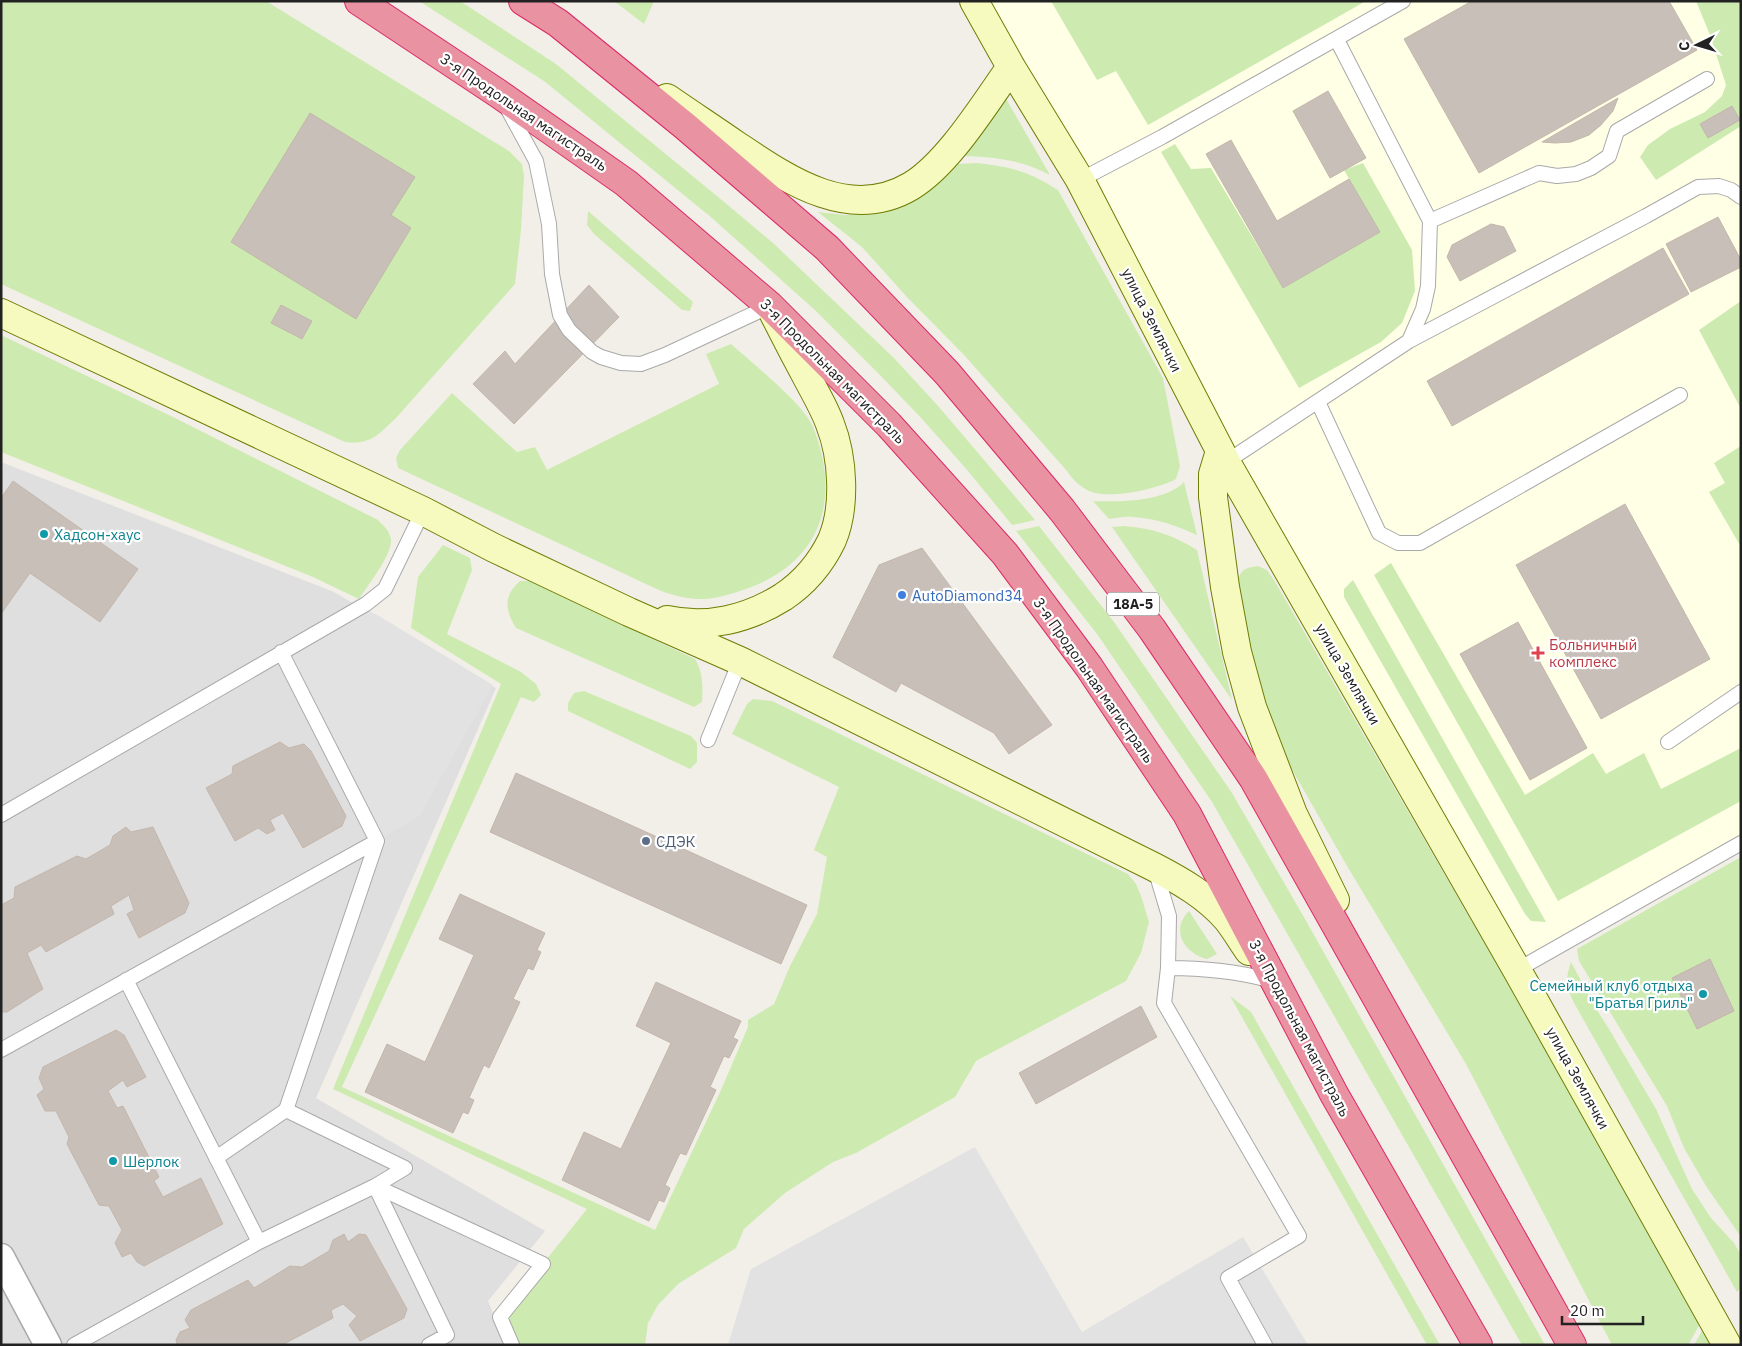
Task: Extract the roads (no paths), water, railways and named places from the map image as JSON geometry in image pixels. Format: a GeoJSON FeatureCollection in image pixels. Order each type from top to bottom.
{"type":"FeatureCollection","features":[{"type":"Feature","properties":{"kind":"highway","name":"3-я Продольная магистраль"},"geometry":{"type":"LineString","coordinates":[[359,1],[499,94],[626,183],[770,306],[890,425],[998,547],[1089,667],[1187,814],[1334,1094],[1478,1345]]}},
{"type":"Feature","properties":{"kind":"highway","name":"18А-5"},"geometry":{"type":"LineString","coordinates":[[523,1],[558,23],[684,126],[828,248],[947,373],[1062,510],[1152,629],[1253,778],[1572,1345]]}},
{"type":"Feature","properties":{"kind":"main road","name":"улица Землячки"},"geometry":{"type":"LineString","coordinates":[[974,1],[1011,67],[1080,180],[1223,457],[1518,970],[1727,1345]]}},
{"type":"Feature","properties":{"kind":"main road"},"geometry":{"type":"LineString","coordinates":[[558,23],[772,169],[819,193],[845,199],[872,200],[890,196],[911,186],[938,162],[959,139],[1011,67]]}},
{"type":"Feature","properties":{"kind":"main road"},"geometry":{"type":"LineString","coordinates":[[629,612],[684,624],[727,621],[751,614],[772,604],[809,576],[832,539],[841,497],[841,472],[837,447],[830,424],[770,306]]}},
{"type":"Feature","properties":{"kind":"main road"},"geometry":{"type":"LineString","coordinates":[[1,313],[423,511],[494,548],[629,612],[740,661],[1185,884],[1207,900],[1226,919],[1269,980],[1334,1094]]}},
{"type":"Feature","properties":{"kind":"main road"},"geometry":{"type":"LineString","coordinates":[[1223,457],[1213,474],[1215,516],[1237,652],[1252,707],[1293,814],[1410,1055]]}},
{"type":"Feature","properties":{"kind":"street"},"geometry":{"type":"LineString","coordinates":[[1,1257],[48,1345]]}},
{"type":"Feature","properties":{"kind":"lane"},"geometry":{"type":"LineString","coordinates":[[1080,180],[1139,150],[1337,40],[1403,1]]}},
{"type":"Feature","properties":{"kind":"lane"},"geometry":{"type":"LineString","coordinates":[[1337,40],[1430,221],[1428,286],[1423,309],[1409,341]]}},
{"type":"Feature","properties":{"kind":"lane"},"geometry":{"type":"LineString","coordinates":[[1430,221],[1538,173],[1557,176],[1576,174],[1591,168],[1609,156],[1617,131],[1707,79]]}},
{"type":"Feature","properties":{"kind":"lane"},"geometry":{"type":"LineString","coordinates":[[499,94],[536,161],[549,224],[552,274],[560,315],[569,330],[592,352],[601,357],[621,362],[641,364],[770,306]]}},
{"type":"Feature","properties":{"kind":"lane"},"geometry":{"type":"LineString","coordinates":[[1223,457],[1318,402],[1409,341],[1698,187],[1719,186],[1731,190],[1741,197]]}},
{"type":"Feature","properties":{"kind":"lane"},"geometry":{"type":"LineString","coordinates":[[1318,402],[1379,533],[1398,543],[1420,543],[1680,395]]}},
{"type":"Feature","properties":{"kind":"lane"},"geometry":{"type":"LineString","coordinates":[[1,815],[361,607],[384,589],[423,511]]}},
{"type":"Feature","properties":{"kind":"lane"},"geometry":{"type":"LineString","coordinates":[[216,1158],[286,1110],[377,841],[281,652]]}},
{"type":"Feature","properties":{"kind":"lane"},"geometry":{"type":"LineString","coordinates":[[708,740],[740,661]]}},
{"type":"Feature","properties":{"kind":"lane"},"geometry":{"type":"LineString","coordinates":[[1668,742],[1741,692]]}},
{"type":"Feature","properties":{"kind":"lane"},"geometry":{"type":"LineString","coordinates":[[1,1050],[377,841]]}},
{"type":"Feature","properties":{"kind":"lane"},"geometry":{"type":"LineString","coordinates":[[1518,970],[1741,843]]}},
{"type":"Feature","properties":{"kind":"lane"},"geometry":{"type":"LineString","coordinates":[[1154,867],[1169,916],[1168,968],[1164,1003],[1299,1236],[1228,1278],[1265,1345]]}},
{"type":"Feature","properties":{"kind":"lane"},"geometry":{"type":"LineString","coordinates":[[1168,968],[1195,968],[1238,972],[1269,980]]}},
{"type":"Feature","properties":{"kind":"lane"},"geometry":{"type":"LineString","coordinates":[[126,980],[259,1242]]}},
{"type":"Feature","properties":{"kind":"lane"},"geometry":{"type":"LineString","coordinates":[[74,1345],[259,1242],[375,1186],[405,1168],[286,1110]]}},
{"type":"Feature","properties":{"kind":"lane"},"geometry":{"type":"LineString","coordinates":[[375,1186],[447,1335],[429,1345]]}},
{"type":"Feature","properties":{"kind":"lane"},"geometry":{"type":"LineString","coordinates":[[375,1186],[543,1264],[500,1316],[512,1345]]}},
{"type":"Feature","properties":{"kind":"place","name":"Хадсон-хаус"},"geometry":{"type":"Point","coordinates":[44,534]}},
{"type":"Feature","properties":{"kind":"place","name":"AutoDiamond34"},"geometry":{"type":"Point","coordinates":[902,595]}},
{"type":"Feature","properties":{"kind":"place","name":"Больничный комплекс"},"geometry":{"type":"Point","coordinates":[1538,653]}},
{"type":"Feature","properties":{"kind":"place","name":"СДЭК"},"geometry":{"type":"Point","coordinates":[646,841]}},
{"type":"Feature","properties":{"kind":"place","name":"Семейный клуб отдыха \"Братья Гриль\""},"geometry":{"type":"Point","coordinates":[1703,994]}},
{"type":"Feature","properties":{"kind":"place","name":"Шерлок"},"geometry":{"type":"Point","coordinates":[113,1161]}}]}
